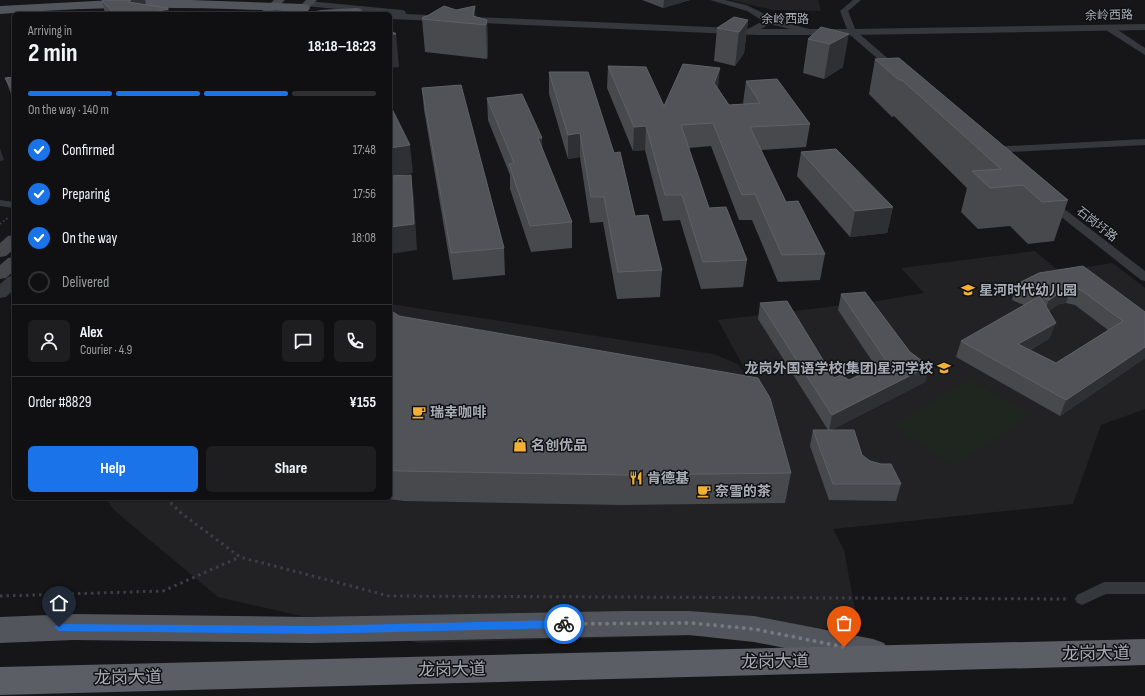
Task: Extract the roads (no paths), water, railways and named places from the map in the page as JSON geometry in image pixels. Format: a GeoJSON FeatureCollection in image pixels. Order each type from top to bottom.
{"type":"FeatureCollection","features":[{"type":"Feature","properties":{"kind":"highway","name":"龙岗大道"},"geometry":{"type":"LineString","coordinates":[[0,681],[1145,652]]}},
{"type":"Feature","properties":{"kind":"main road"},"geometry":{"type":"LineString","coordinates":[[0,3],[42,0]]}},
{"type":"Feature","properties":{"kind":"main road"},"geometry":{"type":"LineString","coordinates":[[261,0],[274,5]]}},
{"type":"Feature","properties":{"kind":"main road"},"geometry":{"type":"LineString","coordinates":[[336,0],[364,12]]}},
{"type":"Feature","properties":{"kind":"main road"},"geometry":{"type":"LineString","coordinates":[[0,10],[119,3],[305,6]]}},
{"type":"Feature","properties":{"kind":"main road"},"geometry":{"type":"LineString","coordinates":[[224,4],[248,12]]}},
{"type":"Feature","properties":{"kind":"main road"},"geometry":{"type":"LineString","coordinates":[[0,252],[12,241]]}},
{"type":"Feature","properties":{"kind":"main road"},"geometry":{"type":"LineString","coordinates":[[0,274],[12,264]]}},
{"type":"Feature","properties":{"kind":"main road","name":"龙岗大道"},"geometry":{"type":"LineString","coordinates":[[0,630],[73,627],[311,630],[690,623],[754,629],[903,658]]}},
{"type":"Feature","properties":{"kind":"main road"},"geometry":{"type":"LineString","coordinates":[[0,641],[73,627]]}},
{"type":"Feature","properties":{"kind":"street"},"geometry":{"type":"LineString","coordinates":[[714,0],[747,8],[758,13],[768,21],[810,32]]}},
{"type":"Feature","properties":{"kind":"street"},"geometry":{"type":"LineString","coordinates":[[857,0],[844,11],[852,32],[905,78]]}},
{"type":"Feature","properties":{"kind":"street","name":"余岭西路"},"geometry":{"type":"LineString","coordinates":[[305,6],[364,12]]}},
{"type":"Feature","properties":{"kind":"street","name":"余岭西路"},"geometry":{"type":"LineString","coordinates":[[392,14],[426,17]]}},
{"type":"Feature","properties":{"kind":"street","name":"余岭西路"},"geometry":{"type":"LineString","coordinates":[[392,16],[749,32],[852,32],[1145,27]]}},
{"type":"Feature","properties":{"kind":"street"},"geometry":{"type":"LineString","coordinates":[[749,32],[764,25],[768,21]]}},
{"type":"Feature","properties":{"kind":"street"},"geometry":{"type":"LineString","coordinates":[[1109,28],[1145,52]]}},
{"type":"Feature","properties":{"kind":"street"},"geometry":{"type":"LineString","coordinates":[[1000,160],[987,148],[1145,142]]}},
{"type":"Feature","properties":{"kind":"street","name":"石岗圩路"},"geometry":{"type":"LineString","coordinates":[[1040,194],[1069,219],[1145,277]]}},
{"type":"Feature","properties":{"kind":"street"},"geometry":{"type":"LineString","coordinates":[[0,203],[12,205]]}},
{"type":"Feature","properties":{"kind":"street"},"geometry":{"type":"LineString","coordinates":[[0,246],[12,240]]}},
{"type":"Feature","properties":{"kind":"street"},"geometry":{"type":"LineString","coordinates":[[0,293],[12,282]]}},
{"type":"Feature","properties":{"kind":"street"},"geometry":{"type":"LineString","coordinates":[[1082,599],[1104,588],[1145,588]]}},
{"type":"Feature","properties":{"kind":"place","name":"星河时代幼儿园"},"geometry":{"type":"Point","coordinates":[968,290]}},
{"type":"Feature","properties":{"kind":"place","name":"龙岗外国语学校(集团)星河学校"},"geometry":{"type":"Point","coordinates":[944,368]}},
{"type":"Feature","properties":{"kind":"place","name":"瑞幸咖啡"},"geometry":{"type":"Point","coordinates":[419,412]}},
{"type":"Feature","properties":{"kind":"place","name":"名创优品"},"geometry":{"type":"Point","coordinates":[520,445]}},
{"type":"Feature","properties":{"kind":"place","name":"肯德基"},"geometry":{"type":"Point","coordinates":[636,478]}},
{"type":"Feature","properties":{"kind":"place","name":"奈雪的茶"},"geometry":{"type":"Point","coordinates":[704,491]}}]}
